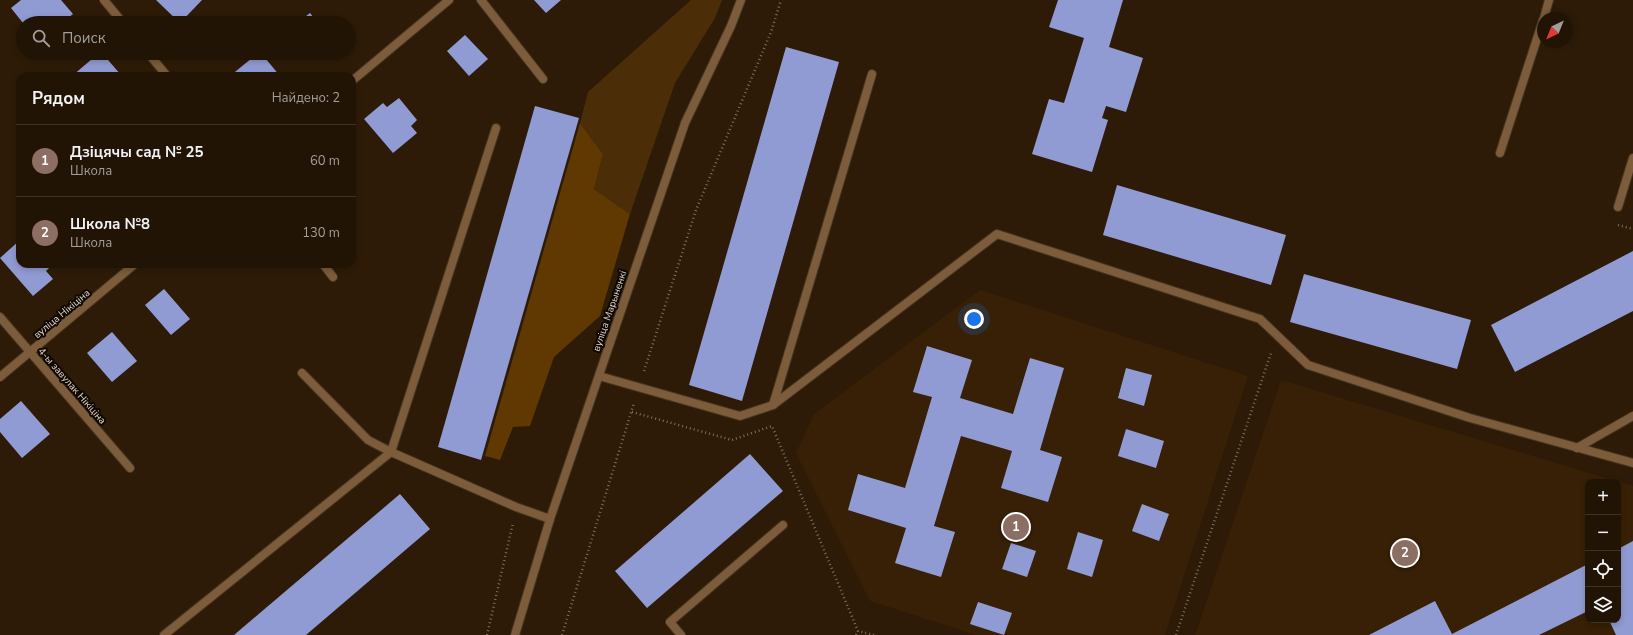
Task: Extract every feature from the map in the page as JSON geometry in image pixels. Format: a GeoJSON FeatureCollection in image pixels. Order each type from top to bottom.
{"type":"FeatureCollection","features":[{"type":"Feature","properties":{"kind":"street"},"geometry":{"type":"LineString","coordinates":[[104,0],[117,16]]}},
{"type":"Feature","properties":{"kind":"street"},"geometry":{"type":"LineString","coordinates":[[356,78],[449,0]]}},
{"type":"Feature","properties":{"kind":"street"},"geometry":{"type":"LineString","coordinates":[[481,0],[543,78]]}},
{"type":"Feature","properties":{"kind":"street","name":"вуліца Марыненкі"},"geometry":{"type":"LineString","coordinates":[[515,635],[550,519],[685,123],[731,26],[741,0]]}},
{"type":"Feature","properties":{"kind":"street"},"geometry":{"type":"LineString","coordinates":[[1545,12],[1549,0]]}},
{"type":"Feature","properties":{"kind":"street"},"geometry":{"type":"LineString","coordinates":[[1500,153],[1537,38]]}},
{"type":"Feature","properties":{"kind":"street"},"geometry":{"type":"LineString","coordinates":[[154,60],[164,72]]}},
{"type":"Feature","properties":{"kind":"street"},"geometry":{"type":"LineString","coordinates":[[773,405],[872,74]]}},
{"type":"Feature","properties":{"kind":"street"},"geometry":{"type":"LineString","coordinates":[[164,635],[391,452],[496,128]]}},
{"type":"Feature","properties":{"kind":"street"},"geometry":{"type":"LineString","coordinates":[[1618,207],[1633,158]]}},
{"type":"Feature","properties":{"kind":"street"},"geometry":{"type":"LineString","coordinates":[[599,376],[740,416],[773,405],[997,234],[1260,319],[1308,365],[1470,418],[1633,463]]}},
{"type":"Feature","properties":{"kind":"street","name":"вуліца Нікіціна"},"geometry":{"type":"LineString","coordinates":[[0,378],[130,268]]}},
{"type":"Feature","properties":{"kind":"street"},"geometry":{"type":"LineString","coordinates":[[326,268],[334,277]]}},
{"type":"Feature","properties":{"kind":"street","name":"4-ы завулак Нікіціна"},"geometry":{"type":"LineString","coordinates":[[0,317],[130,468]]}},
{"type":"Feature","properties":{"kind":"street"},"geometry":{"type":"LineString","coordinates":[[302,373],[368,440],[391,452],[516,507],[550,519]]}},
{"type":"Feature","properties":{"kind":"street"},"geometry":{"type":"LineString","coordinates":[[1577,448],[1633,416]]}},
{"type":"Feature","properties":{"kind":"street"},"geometry":{"type":"LineString","coordinates":[[681,635],[670,622],[783,525]]}},
{"type":"Feature","properties":{"kind":"path"},"geometry":{"type":"LineString","coordinates":[[562,635],[632,412],[638,388],[696,210],[771,32],[781,0]]}},
{"type":"Feature","properties":{"kind":"path"},"geometry":{"type":"LineString","coordinates":[[1176,635],[1277,335]]}},
{"type":"Feature","properties":{"kind":"path"},"geometry":{"type":"LineString","coordinates":[[632,412],[732,440],[772,426],[858,631],[856,635]]}},
{"type":"Feature","properties":{"kind":"path"},"geometry":{"type":"LineString","coordinates":[[487,635],[516,507]]}},
{"type":"Feature","properties":{"kind":"path"},"geometry":{"type":"LineString","coordinates":[[858,631],[874,635]]}},
{"type":"Feature","properties":{"kind":"shaded area"},"geometry":{"type":"Polygon","coordinates":[[[691,0],[722,0],[715,18],[675,83],[630,214],[594,189],[603,154],[580,123],[588,92],[691,0]]]}},
{"type":"Feature","properties":{"kind":"shaded area"},"geometry":{"type":"Polygon","coordinates":[[[580,123],[603,154],[594,189],[630,214],[600,316],[554,357],[530,426],[513,427],[500,460],[485,456],[580,123]]]}},
{"type":"Feature","properties":{"kind":"shaded area"},"geometry":{"type":"Polygon","coordinates":[[[980,290],[1248,376],[1165,635],[976,635],[870,601],[796,453],[814,414],[980,290]]]}},
{"type":"Feature","properties":{"kind":"shaded area"},"geometry":{"type":"Polygon","coordinates":[[[1281,380],[1610,479],[1585,479],[1585,623],[1621,623],[1621,482],[1633,486],[1633,635],[1195,635],[1281,380]]]}},
{"type":"Feature","properties":{"kind":"building"},"geometry":{"type":"Polygon","coordinates":[[[21,0],[61,0],[73,14],[71,16],[17,16],[11,8],[21,0]]]}},
{"type":"Feature","properties":{"kind":"building"},"geometry":{"type":"Polygon","coordinates":[[[156,0],[202,0],[187,16],[173,16],[156,0]]]}},
{"type":"Feature","properties":{"kind":"building"},"geometry":{"type":"Polygon","coordinates":[[[534,0],[561,0],[546,13],[534,0]]]}},
{"type":"Feature","properties":{"kind":"building"},"geometry":{"type":"Polygon","coordinates":[[[1058,0],[1123,0],[1109,47],[1143,58],[1126,112],[1106,106],[1102,118],[1108,120],[1092,172],[1032,154],[1049,99],[1064,103],[1084,38],[1049,27],[1058,0]]]}},
{"type":"Feature","properties":{"kind":"building"},"geometry":{"type":"Polygon","coordinates":[[[465,35],[488,59],[469,76],[447,51],[465,35]]]}},
{"type":"Feature","properties":{"kind":"building"},"geometry":{"type":"Polygon","coordinates":[[[786,47],[839,62],[742,401],[689,385],[786,47]]]}},
{"type":"Feature","properties":{"kind":"building"},"geometry":{"type":"Polygon","coordinates":[[[91,60],[108,60],[118,72],[77,72],[91,60]]]}},
{"type":"Feature","properties":{"kind":"building"},"geometry":{"type":"Polygon","coordinates":[[[249,60],[267,60],[277,72],[235,72],[249,60]]]}},
{"type":"Feature","properties":{"kind":"building"},"geometry":{"type":"Polygon","coordinates":[[[399,98],[417,120],[411,126],[417,133],[393,153],[364,119],[383,103],[387,107],[399,98]]]}},
{"type":"Feature","properties":{"kind":"building"},"geometry":{"type":"Polygon","coordinates":[[[535,106],[579,118],[481,460],[438,447],[535,106]]]}},
{"type":"Feature","properties":{"kind":"building"},"geometry":{"type":"Polygon","coordinates":[[[1117,185],[1286,235],[1271,285],[1103,235],[1117,185]]]}},
{"type":"Feature","properties":{"kind":"building"},"geometry":{"type":"Polygon","coordinates":[[[16,244],[16,268],[49,268],[46,271],[53,279],[33,296],[0,258],[16,244]]]}},
{"type":"Feature","properties":{"kind":"building"},"geometry":{"type":"Polygon","coordinates":[[[1633,251],[1633,311],[1515,372],[1491,325],[1633,251]]]}},
{"type":"Feature","properties":{"kind":"building"},"geometry":{"type":"Polygon","coordinates":[[[1304,274],[1471,320],[1457,369],[1290,322],[1304,274]]]}},
{"type":"Feature","properties":{"kind":"building"},"geometry":{"type":"Polygon","coordinates":[[[164,289],[190,319],[171,335],[145,305],[164,289]]]}},
{"type":"Feature","properties":{"kind":"building"},"geometry":{"type":"Polygon","coordinates":[[[112,332],[137,361],[112,382],[87,353],[112,332]]]}},
{"type":"Feature","properties":{"kind":"building"},"geometry":{"type":"Polygon","coordinates":[[[927,346],[972,360],[960,398],[1013,414],[1030,358],[1064,368],[1040,450],[1062,457],[1048,502],[1001,488],[1012,451],[961,436],[934,526],[955,532],[941,577],[895,563],[906,528],[848,510],[858,474],[905,488],[932,397],[913,392],[927,346]]]}},
{"type":"Feature","properties":{"kind":"building"},"geometry":{"type":"Polygon","coordinates":[[[1126,368],[1152,375],[1144,406],[1118,398],[1126,368]]]}},
{"type":"Feature","properties":{"kind":"building"},"geometry":{"type":"Polygon","coordinates":[[[21,401],[50,434],[22,458],[0,432],[0,419],[21,401]]]}},
{"type":"Feature","properties":{"kind":"building"},"geometry":{"type":"Polygon","coordinates":[[[1126,429],[1164,441],[1156,468],[1118,456],[1126,429]]]}},
{"type":"Feature","properties":{"kind":"building"},"geometry":{"type":"Polygon","coordinates":[[[750,454],[783,491],[647,608],[615,571],[750,454]]]}},
{"type":"Feature","properties":{"kind":"building"},"geometry":{"type":"Polygon","coordinates":[[[400,494],[430,529],[306,635],[234,635],[400,494]]]}},
{"type":"Feature","properties":{"kind":"building"},"geometry":{"type":"Polygon","coordinates":[[[1142,504],[1169,514],[1159,541],[1132,531],[1142,504]]]}},
{"type":"Feature","properties":{"kind":"building"},"geometry":{"type":"Polygon","coordinates":[[[1078,532],[1103,540],[1092,577],[1067,569],[1078,532]]]}},
{"type":"Feature","properties":{"kind":"building"},"geometry":{"type":"Polygon","coordinates":[[[1633,541],[1633,635],[1616,635],[1610,623],[1621,623],[1621,547],[1633,541]]]}},
{"type":"Feature","properties":{"kind":"building"},"geometry":{"type":"Polygon","coordinates":[[[1011,543],[1036,551],[1027,577],[1002,569],[1011,543]]]}},
{"type":"Feature","properties":{"kind":"building"},"geometry":{"type":"Polygon","coordinates":[[[1585,566],[1585,612],[1539,635],[1369,635],[1435,601],[1452,634],[1585,566]]]}},
{"type":"Feature","properties":{"kind":"building"},"geometry":{"type":"Polygon","coordinates":[[[978,602],[1012,613],[1004,635],[970,624],[978,602]]]}},
{"type":"Feature","properties":{"kind":"place","name":"Дзіцячы сад № 25"},"geometry":{"type":"Point","coordinates":[1016,527]}},
{"type":"Feature","properties":{"kind":"place","name":"Школа №8"},"geometry":{"type":"Point","coordinates":[1405,553]}}]}
